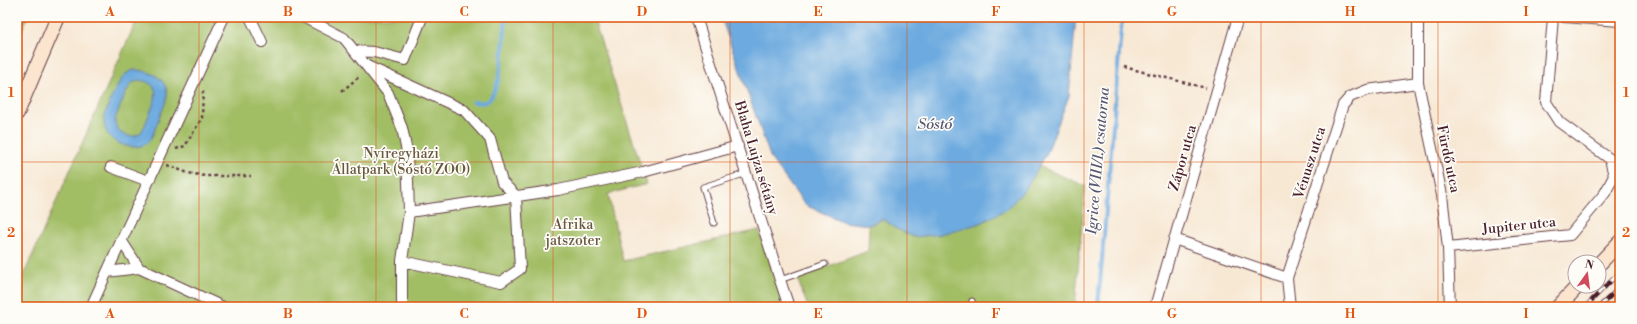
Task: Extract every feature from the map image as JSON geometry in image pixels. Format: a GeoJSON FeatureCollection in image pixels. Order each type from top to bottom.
{"type":"FeatureCollection","features":[{"type":"Feature","properties":{"kind":"street"},"geometry":{"type":"LineString","coordinates":[[17,113],[58,17]]}},
{"type":"Feature","properties":{"kind":"street"},"geometry":{"type":"LineString","coordinates":[[91,307],[224,17]]}},
{"type":"Feature","properties":{"kind":"street"},"geometry":{"type":"LineString","coordinates":[[250,17],[262,42]]}},
{"type":"Feature","properties":{"kind":"street"},"geometry":{"type":"LineString","coordinates":[[303,17],[344,38],[388,93],[402,128],[406,152],[409,212],[402,260],[402,307]]}},
{"type":"Feature","properties":{"kind":"street"},"geometry":{"type":"LineString","coordinates":[[355,51],[374,52],[405,60],[421,20],[420,17]]}},
{"type":"Feature","properties":{"kind":"street","name":"Blaha Lujza sétány"},"geometry":{"type":"LineString","coordinates":[[696,17],[790,307]]}},
{"type":"Feature","properties":{"kind":"street","name":"Zápor utca"},"geometry":{"type":"LineString","coordinates":[[1155,307],[1238,17]]}},
{"type":"Feature","properties":{"kind":"street","name":"Fürdő utca"},"geometry":{"type":"LineString","coordinates":[[1418,17],[1418,83],[1442,195],[1448,248],[1450,307]]}},
{"type":"Feature","properties":{"kind":"street","name":"Jupiter utca"},"geometry":{"type":"LineString","coordinates":[[1448,248],[1570,235],[1605,193],[1614,176],[1610,159],[1559,122],[1546,102],[1552,17]]}},
{"type":"Feature","properties":{"kind":"street"},"geometry":{"type":"LineString","coordinates":[[1564,17],[1620,21]]}},
{"type":"Feature","properties":{"kind":"street"},"geometry":{"type":"LineString","coordinates":[[367,66],[464,110],[490,139],[502,182],[516,196],[520,269],[501,282],[402,260]]}},
{"type":"Feature","properties":{"kind":"street","name":"Vénusz utca"},"geometry":{"type":"LineString","coordinates":[[1290,307],[1287,278],[1343,105],[1350,96],[1367,90],[1418,83]]}},
{"type":"Feature","properties":{"kind":"street"},"geometry":{"type":"LineString","coordinates":[[409,212],[558,190],[643,172],[738,146]]}},
{"type":"Feature","properties":{"kind":"street"},"geometry":{"type":"LineString","coordinates":[[111,167],[148,181]]}},
{"type":"Feature","properties":{"kind":"street"},"geometry":{"type":"LineString","coordinates":[[1174,239],[1287,278]]}},
{"type":"Feature","properties":{"kind":"street"},"geometry":{"type":"LineString","coordinates":[[121,240],[139,268]]}},
{"type":"Feature","properties":{"kind":"street"},"geometry":{"type":"LineString","coordinates":[[1607,256],[1620,242]]}},
{"type":"Feature","properties":{"kind":"street"},"geometry":{"type":"LineString","coordinates":[[107,272],[139,268],[224,307]]}},
{"type":"Feature","properties":{"kind":"street"},"geometry":{"type":"LineString","coordinates":[[1558,307],[1570,294]]}},
{"type":"Feature","properties":{"kind":"lane"},"geometry":{"type":"LineString","coordinates":[[714,223],[703,187],[747,173]]}},
{"type":"Feature","properties":{"kind":"lane"},"geometry":{"type":"LineString","coordinates":[[780,280],[826,264]]}},
{"type":"Feature","properties":{"kind":"lane"},"geometry":{"type":"LineString","coordinates":[[972,301],[973,307]]}},
{"type":"Feature","properties":{"kind":"path"},"geometry":{"type":"LineString","coordinates":[[342,91],[357,79],[367,66]]}},
{"type":"Feature","properties":{"kind":"path"},"geometry":{"type":"LineString","coordinates":[[1124,67],[1216,91]]}},
{"type":"Feature","properties":{"kind":"path"},"geometry":{"type":"LineString","coordinates":[[185,146],[202,118],[203,92]]}},
{"type":"Feature","properties":{"kind":"path"},"geometry":{"type":"LineString","coordinates":[[157,161],[188,173],[205,176],[251,176]]}},
{"type":"Feature","properties":{"kind":"green space"},"geometry":{"type":"Polygon","coordinates":[[[17,17],[28,17],[17,41],[17,17]]]}},
{"type":"Feature","properties":{"kind":"green space","name":"Nyíregyházi Állatpark (Sóstó ZOO)"},"geometry":{"type":"Polygon","coordinates":[[[138,17],[593,17],[647,184],[608,194],[623,261],[759,230],[785,307],[17,307],[17,290],[138,17]]]}},
{"type":"Feature","properties":{"kind":"green space"},"geometry":{"type":"Polygon","coordinates":[[[1039,166],[1085,186],[1075,307],[808,307],[797,278],[868,251],[869,225],[883,219],[897,229],[1025,189],[1039,166]]]}},
{"type":"Feature","properties":{"kind":"water","name":"Sóstó"},"geometry":{"type":"Polygon","coordinates":[[[721,17],[1076,17],[1069,96],[1046,155],[1025,189],[1008,208],[981,223],[941,234],[914,237],[897,229],[883,219],[869,225],[844,222],[805,205],[771,159],[721,17]]]}},
{"type":"Feature","properties":{"kind":"water"},"geometry":{"type":"Polygon","coordinates":[[[134,70],[144,71],[159,78],[166,86],[167,95],[151,138],[143,145],[131,147],[123,145],[110,137],[104,121],[109,103],[120,82],[126,74],[134,70]],[[139,80],[131,84],[119,108],[115,123],[118,130],[125,135],[132,136],[139,134],[146,123],[154,103],[156,93],[155,88],[147,82],[139,80]]]}},
{"type":"Feature","properties":{"kind":"waterway"},"geometry":{"type":"LineString","coordinates":[[473,102],[485,102],[491,97],[496,88],[502,63],[506,17]]}},
{"type":"Feature","properties":{"kind":"waterway","name":"Igrice (VIII/1.) csatorna"},"geometry":{"type":"LineString","coordinates":[[1098,307],[1122,17]]}},
{"type":"Feature","properties":{"kind":"railway"},"geometry":{"type":"LineString","coordinates":[[1585,307],[1620,272]]}},
{"type":"Feature","properties":{"kind":"railway"},"geometry":{"type":"LineString","coordinates":[[1599,307],[1620,287]]}},
{"type":"Feature","properties":{"kind":"park label","name":"Afrika jatszoter"},"geometry":{"type":"Point","coordinates":[573,234]}}]}
